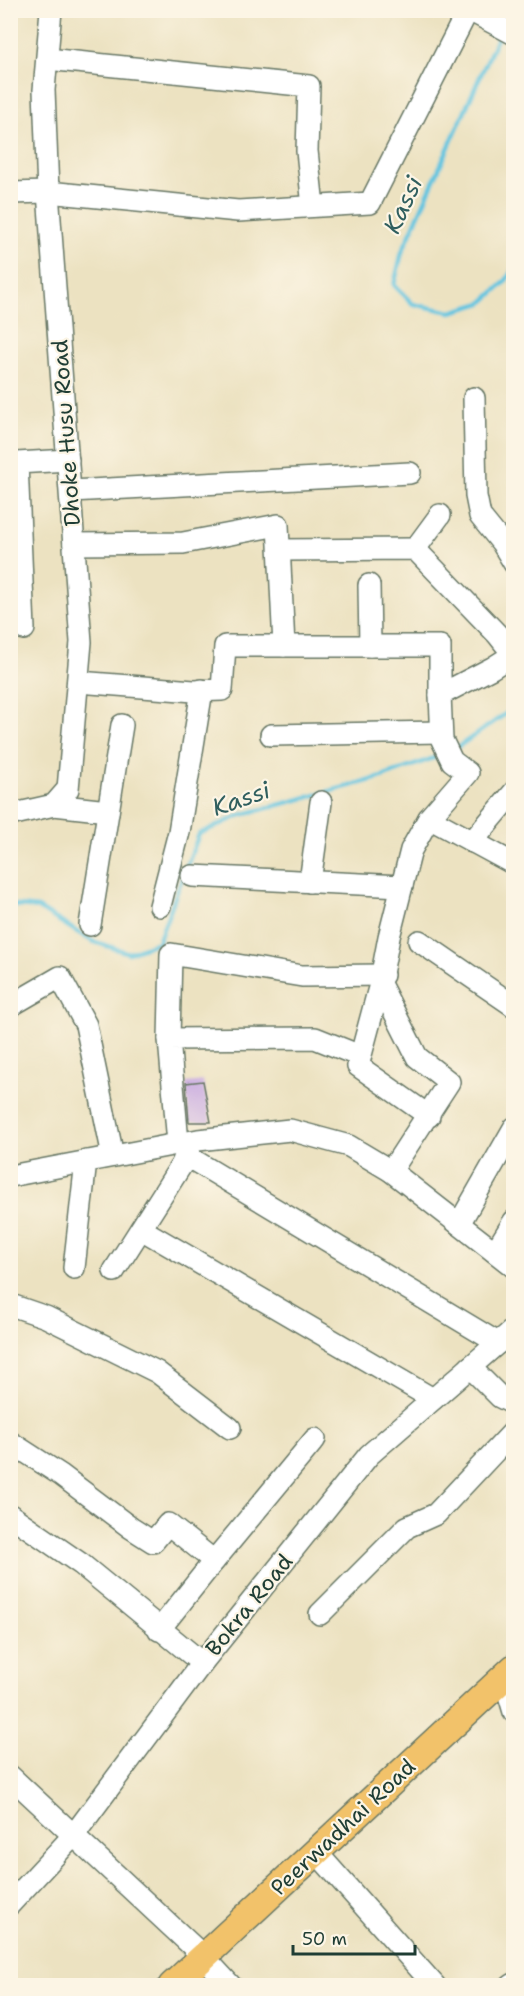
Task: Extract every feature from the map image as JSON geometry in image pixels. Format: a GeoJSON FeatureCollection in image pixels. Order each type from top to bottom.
{"type":"FeatureCollection","features":[{"type":"Feature","properties":{"kind":"main road","name":"Peerwadhai Road"},"geometry":{"type":"LineString","coordinates":[[171,1986],[211,1974],[513,1668]]}},
{"type":"Feature","properties":{"kind":"main road"},"geometry":{"type":"LineString","coordinates":[[322,1859],[512,1700]]}},
{"type":"Feature","properties":{"kind":"street","name":"Dhoke Husu Road"},"geometry":{"type":"LineString","coordinates":[[51,10],[44,90],[48,192],[81,642],[68,789],[54,805]]}},
{"type":"Feature","properties":{"kind":"street"},"geometry":{"type":"LineString","coordinates":[[10,193],[48,192],[238,211],[370,203],[469,10],[513,34]]}},
{"type":"Feature","properties":{"kind":"street"},"geometry":{"type":"LineString","coordinates":[[47,59],[309,87],[307,151],[313,206]]}},
{"type":"Feature","properties":{"kind":"street"},"geometry":{"type":"LineString","coordinates":[[474,398],[476,496],[480,516],[502,543],[513,563]]}},
{"type":"Feature","properties":{"kind":"street"},"geometry":{"type":"LineString","coordinates":[[24,628],[17,463],[68,460]]}},
{"type":"Feature","properties":{"kind":"street"},"geometry":{"type":"LineString","coordinates":[[71,491],[410,473]]}},
{"type":"Feature","properties":{"kind":"street"},"geometry":{"type":"LineString","coordinates":[[415,549],[440,515]]}},
{"type":"Feature","properties":{"kind":"street"},"geometry":{"type":"LineString","coordinates":[[74,544],[183,543],[278,525],[284,646]]}},
{"type":"Feature","properties":{"kind":"street"},"geometry":{"type":"LineString","coordinates":[[280,550],[415,549],[498,635],[513,654],[492,668],[440,695]]}},
{"type":"Feature","properties":{"kind":"street"},"geometry":{"type":"LineString","coordinates":[[369,585],[370,646]]}},
{"type":"Feature","properties":{"kind":"street"},"geometry":{"type":"LineString","coordinates":[[78,682],[222,690],[225,646],[440,646],[442,740],[452,760],[468,773],[429,818],[411,850],[389,937],[382,980],[358,1066],[429,1116]]}},
{"type":"Feature","properties":{"kind":"street"},"geometry":{"type":"LineString","coordinates":[[160,906],[178,832],[201,690]]}},
{"type":"Feature","properties":{"kind":"street"},"geometry":{"type":"LineString","coordinates":[[90,925],[122,725]]}},
{"type":"Feature","properties":{"kind":"street"},"geometry":{"type":"LineString","coordinates":[[271,735],[441,732]]}},
{"type":"Feature","properties":{"kind":"street"},"geometry":{"type":"LineString","coordinates":[[472,842],[513,792]]}},
{"type":"Feature","properties":{"kind":"street"},"geometry":{"type":"LineString","coordinates":[[310,882],[321,802]]}},
{"type":"Feature","properties":{"kind":"street"},"geometry":{"type":"LineString","coordinates":[[10,815],[54,805],[108,811]]}},
{"type":"Feature","properties":{"kind":"street"},"geometry":{"type":"LineString","coordinates":[[429,818],[513,864]]}},
{"type":"Feature","properties":{"kind":"street"},"geometry":{"type":"LineString","coordinates":[[192,876],[402,886]]}},
{"type":"Feature","properties":{"kind":"street"},"geometry":{"type":"LineString","coordinates":[[419,941],[513,1006]]}},
{"type":"Feature","properties":{"kind":"street"},"geometry":{"type":"LineString","coordinates":[[114,1271],[182,1164],[185,1146],[169,1039],[171,954],[302,976],[382,980]]}},
{"type":"Feature","properties":{"kind":"street"},"geometry":{"type":"LineString","coordinates":[[10,1006],[60,977],[86,1025],[113,1156]]}},
{"type":"Feature","properties":{"kind":"street"},"geometry":{"type":"LineString","coordinates":[[382,980],[417,1057],[450,1082],[391,1171]]}},
{"type":"Feature","properties":{"kind":"street"},"geometry":{"type":"LineString","coordinates":[[169,1039],[315,1038],[360,1056]]}},
{"type":"Feature","properties":{"kind":"street"},"geometry":{"type":"LineString","coordinates":[[459,1224],[513,1128]]}},
{"type":"Feature","properties":{"kind":"street"},"geometry":{"type":"LineString","coordinates":[[10,1176],[113,1156],[290,1130],[349,1146],[391,1171],[513,1266]]}},
{"type":"Feature","properties":{"kind":"street"},"geometry":{"type":"LineString","coordinates":[[185,1146],[498,1343]]}},
{"type":"Feature","properties":{"kind":"street"},"geometry":{"type":"LineString","coordinates":[[74,1268],[86,1161]]}},
{"type":"Feature","properties":{"kind":"street"},"geometry":{"type":"LineString","coordinates":[[495,1252],[513,1221]]}},
{"type":"Feature","properties":{"kind":"street"},"geometry":{"type":"LineString","coordinates":[[141,1229],[433,1400]]}},
{"type":"Feature","properties":{"kind":"street"},"geometry":{"type":"LineString","coordinates":[[10,1308],[11,1305],[46,1317],[156,1372],[230,1428]]}},
{"type":"Feature","properties":{"kind":"street","name":"Bokra Road"},"geometry":{"type":"LineString","coordinates":[[10,1904],[73,1836],[202,1663],[369,1455],[513,1329]]}},
{"type":"Feature","properties":{"kind":"street"},"geometry":{"type":"LineString","coordinates":[[470,1367],[500,1397],[513,1404]]}},
{"type":"Feature","properties":{"kind":"street"},"geometry":{"type":"LineString","coordinates":[[320,1614],[407,1527],[435,1514],[513,1431]]}},
{"type":"Feature","properties":{"kind":"street"},"geometry":{"type":"LineString","coordinates":[[159,1630],[315,1439]]}},
{"type":"Feature","properties":{"kind":"street"},"geometry":{"type":"LineString","coordinates":[[10,1442],[61,1475],[153,1542],[168,1524],[214,1561]]}},
{"type":"Feature","properties":{"kind":"street"},"geometry":{"type":"LineString","coordinates":[[10,1515],[81,1564],[202,1663]]}},
{"type":"Feature","properties":{"kind":"street"},"geometry":{"type":"LineString","coordinates":[[10,1776],[211,1974]]}},
{"type":"Feature","properties":{"kind":"street"},"geometry":{"type":"LineString","coordinates":[[322,1859],[435,1986]]}},
{"type":"Feature","properties":{"kind":"building"},"geometry":{"type":"Polygon","coordinates":[[[203,1081],[211,1122],[189,1122],[186,1083],[203,1081]]]}},
{"type":"Feature","properties":{"kind":"waterway","name":"Kassi"},"geometry":{"type":"LineString","coordinates":[[505,24],[512,10]]}},
{"type":"Feature","properties":{"kind":"waterway","name":"Kassi"},"geometry":{"type":"LineString","coordinates":[[499,34],[402,252],[394,285],[413,304],[451,312],[482,303],[504,283],[514,269]]}},
{"type":"Feature","properties":{"kind":"waterway","name":"Kassi"},"geometry":{"type":"LineString","coordinates":[[452,751],[514,708]]}},
{"type":"Feature","properties":{"kind":"waterway","name":"Kassi"},"geometry":{"type":"LineString","coordinates":[[10,905],[38,908],[92,941],[129,953],[158,942],[199,834],[241,815],[379,778],[442,755]]}}]}
